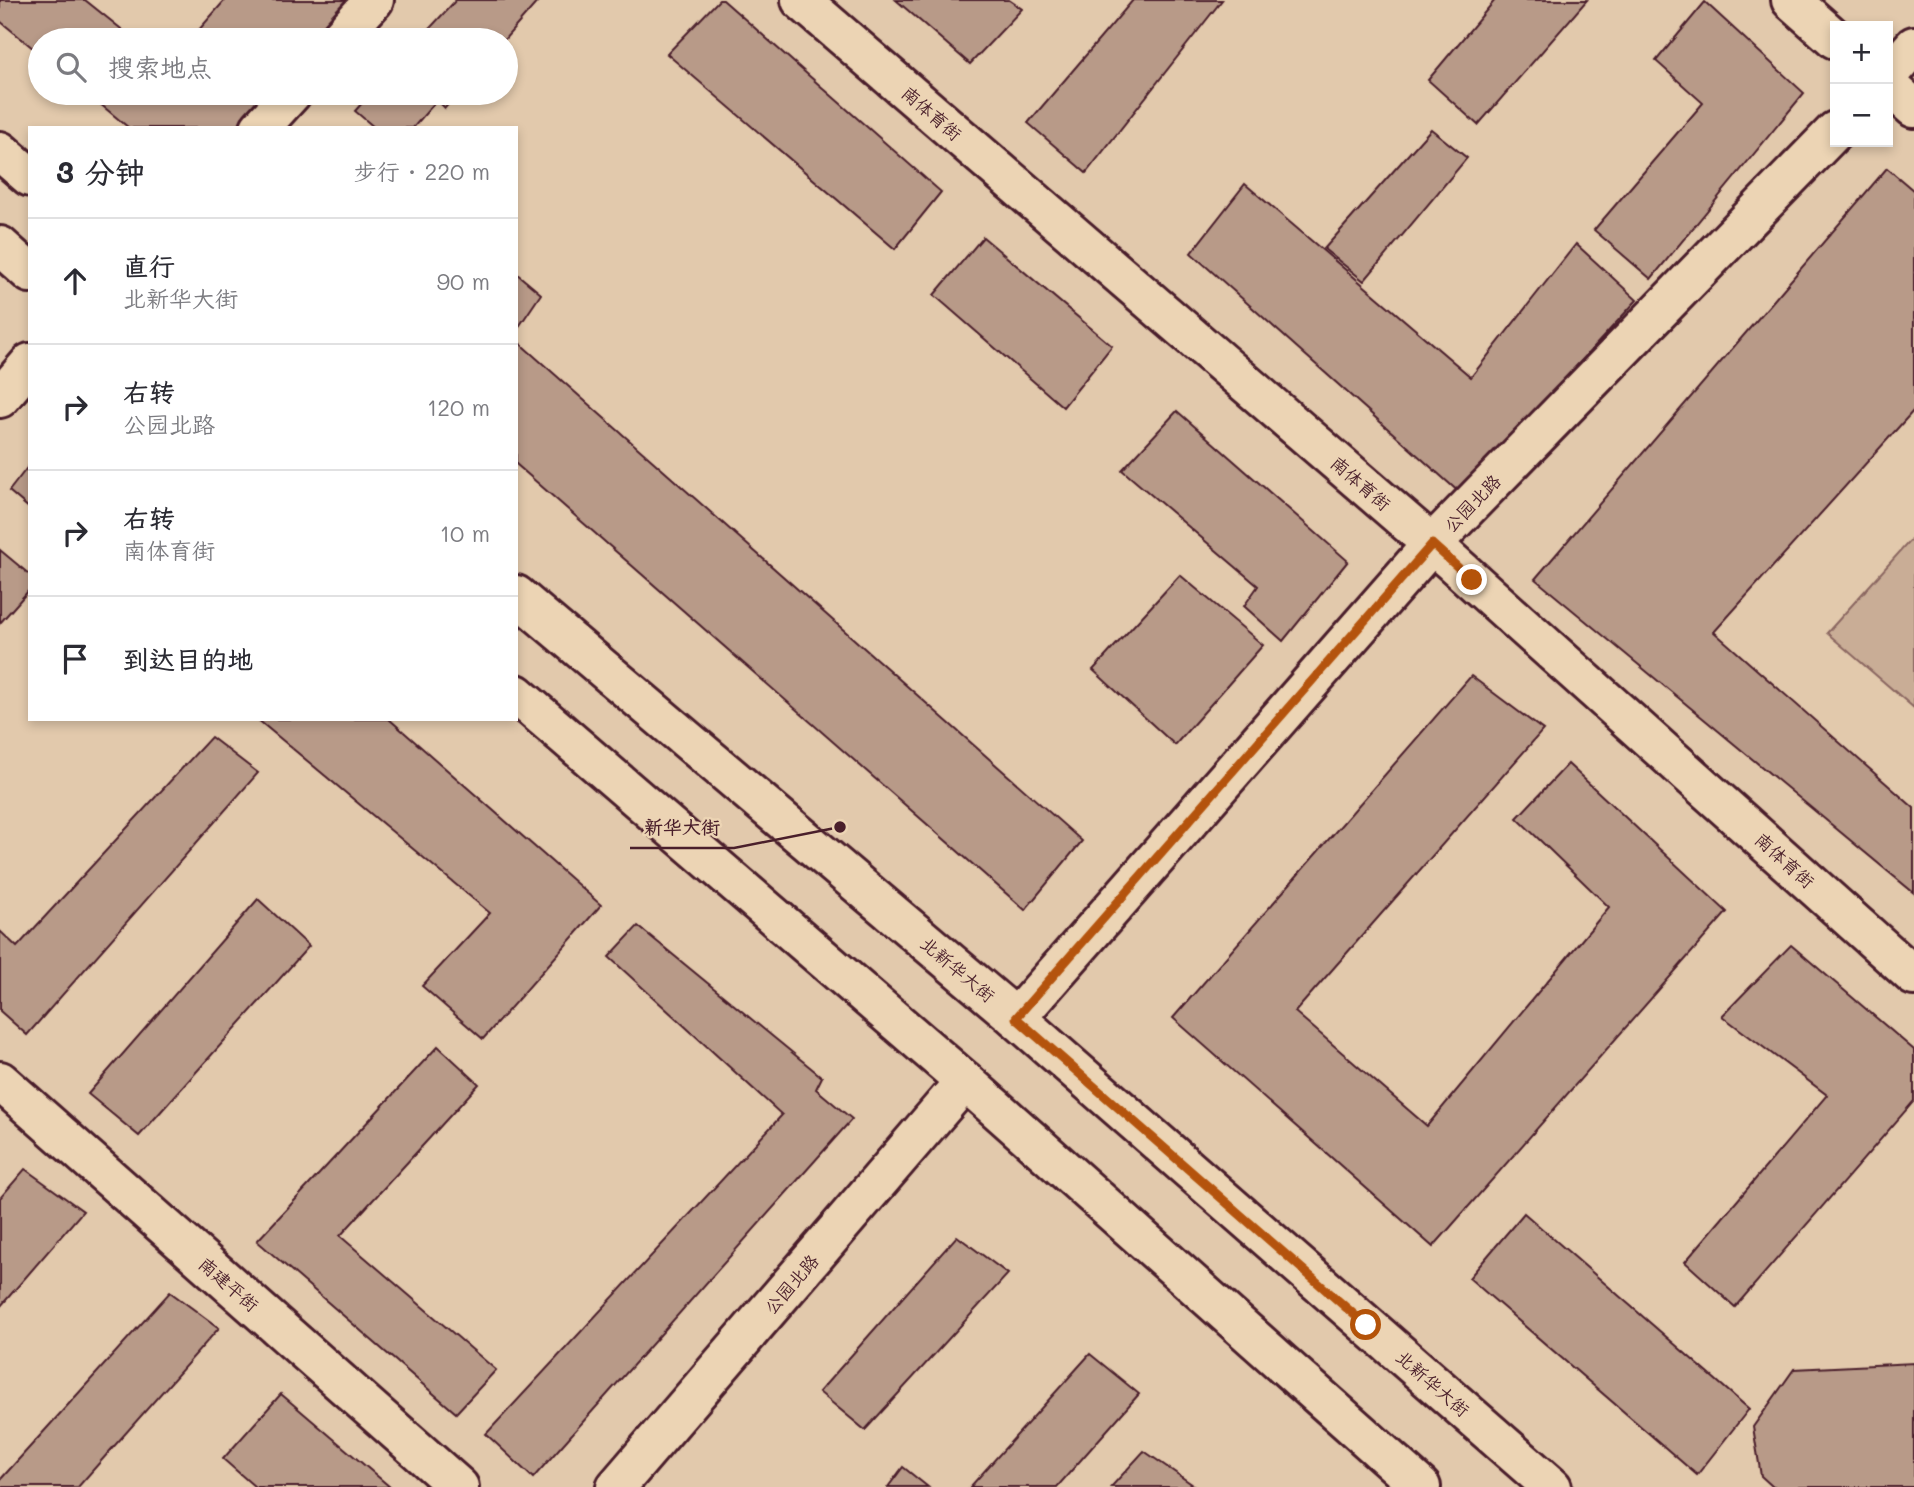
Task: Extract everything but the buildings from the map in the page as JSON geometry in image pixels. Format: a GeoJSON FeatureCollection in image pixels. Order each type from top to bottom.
{"type":"FeatureCollection","features":[{"type":"Feature","properties":{"kind":"street"},"geometry":{"type":"LineString","coordinates":[[349,28],[374,0]]}},
{"type":"Feature","properties":{"kind":"street","name":"南体育街"},"geometry":{"type":"LineString","coordinates":[[801,0],[1432,544],[1914,976]]}},
{"type":"Feature","properties":{"kind":"street"},"geometry":{"type":"LineString","coordinates":[[1791,0],[1830,35]]}},
{"type":"Feature","properties":{"kind":"street"},"geometry":{"type":"LineString","coordinates":[[1893,70],[1914,46]]}},
{"type":"Feature","properties":{"kind":"street"},"geometry":{"type":"LineString","coordinates":[[1893,89],[1914,108]]}},
{"type":"Feature","properties":{"kind":"street"},"geometry":{"type":"LineString","coordinates":[[263,126],[281,105]]}},
{"type":"Feature","properties":{"kind":"street","name":"公园北路"},"geometry":{"type":"LineString","coordinates":[[1016,1018],[1432,544],[1830,136]]}},
{"type":"Feature","properties":{"kind":"street"},"geometry":{"type":"LineString","coordinates":[[0,151],[28,175]]}},
{"type":"Feature","properties":{"kind":"street"},"geometry":{"type":"LineString","coordinates":[[0,246],[28,271]]}},
{"type":"Feature","properties":{"kind":"street"},"geometry":{"type":"LineString","coordinates":[[0,398],[28,365]]}},
{"type":"Feature","properties":{"kind":"street","name":"北新华大街"},"geometry":{"type":"LineString","coordinates":[[518,597],[1016,1018],[1552,1487]]}},
{"type":"Feature","properties":{"kind":"street"},"geometry":{"type":"LineString","coordinates":[[518,696],[965,1081],[1421,1487]]}},
{"type":"Feature","properties":{"kind":"street","name":"公园北路"},"geometry":{"type":"LineString","coordinates":[[617,1487],[965,1081]]}},
{"type":"Feature","properties":{"kind":"street","name":"南建平街"},"geometry":{"type":"LineString","coordinates":[[0,1082],[459,1487]]}},
{"type":"Feature","properties":{"kind":"shaded area"},"geometry":{"type":"Polygon","coordinates":[[[1914,536],[1914,708],[1827,633],[1914,536]]]}},
{"type":"Feature","properties":{"kind":"place","name":"新华大街"},"geometry":{"type":"Point","coordinates":[840,827]}},
{"type":"Feature","properties":{"kind":"route"},"geometry":{"type":"LineString","coordinates":[[1366,1325],[1016,1018],[1432,544],[1472,580]]}}]}
